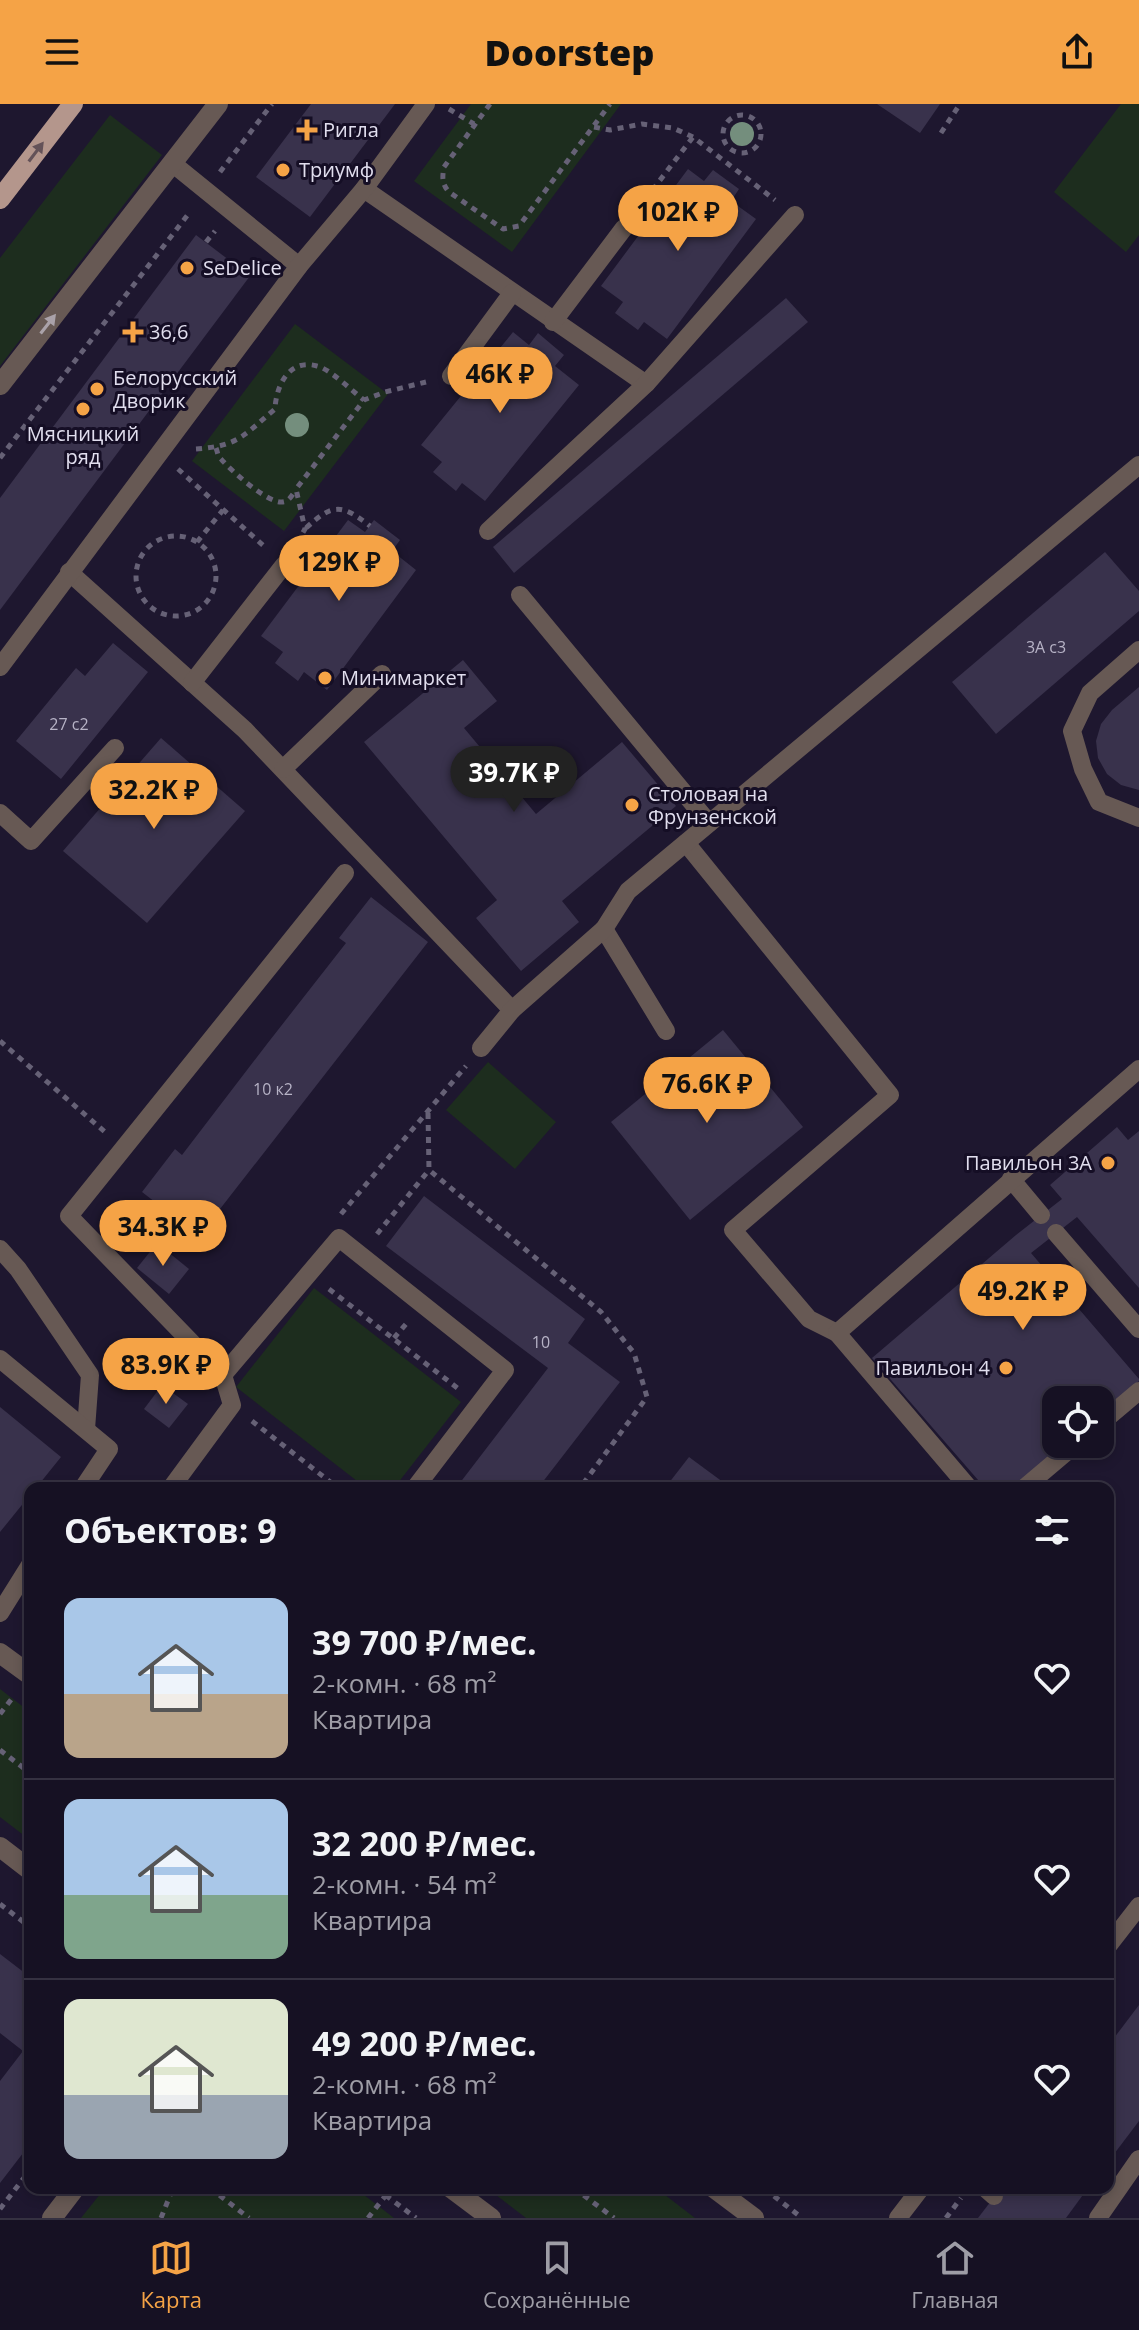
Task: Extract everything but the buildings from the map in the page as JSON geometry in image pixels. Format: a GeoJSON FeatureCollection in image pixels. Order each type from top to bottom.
{"type":"FeatureCollection","features":[{"type":"Feature","properties":{"kind":"main road"},"geometry":{"type":"LineString","coordinates":[[0,199],[73,104]]}},
{"type":"Feature","properties":{"kind":"street"},"geometry":{"type":"LineString","coordinates":[[0,385],[218,104]]}},
{"type":"Feature","properties":{"kind":"street"},"geometry":{"type":"LineString","coordinates":[[0,1653],[24,1671]]}},
{"type":"Feature","properties":{"kind":"street"},"geometry":{"type":"LineString","coordinates":[[0,1847],[24,1865]]}},
{"type":"Feature","properties":{"kind":"street"},"geometry":{"type":"LineString","coordinates":[[52,2218],[70,2194]]}},
{"type":"Feature","properties":{"kind":"street"},"geometry":{"type":"LineString","coordinates":[[459,2194],[491,2218]]}},
{"type":"Feature","properties":{"kind":"street"},"geometry":{"type":"LineString","coordinates":[[722,2194],[754,2218]]}},
{"type":"Feature","properties":{"kind":"lane"},"geometry":{"type":"LineString","coordinates":[[0,667],[299,266],[364,189],[426,104]]}},
{"type":"Feature","properties":{"kind":"lane"},"geometry":{"type":"LineString","coordinates":[[172,163],[299,266]]}},
{"type":"Feature","properties":{"kind":"lane"},"geometry":{"type":"LineString","coordinates":[[364,189],[646,384]]}},
{"type":"Feature","properties":{"kind":"lane"},"geometry":{"type":"LineString","coordinates":[[488,531],[646,384],[795,215]]}},
{"type":"Feature","properties":{"kind":"lane"},"geometry":{"type":"LineString","coordinates":[[553,322],[624,228]]}},
{"type":"Feature","properties":{"kind":"lane"},"geometry":{"type":"LineString","coordinates":[[451,376],[512,293]]}},
{"type":"Feature","properties":{"kind":"lane"},"geometry":{"type":"LineString","coordinates":[[481,1048],[512,1010],[604,929],[628,891],[1139,465]]}},
{"type":"Feature","properties":{"kind":"lane"},"geometry":{"type":"LineString","coordinates":[[192,683],[284,565]]}},
{"type":"Feature","properties":{"kind":"lane"},"geometry":{"type":"LineString","coordinates":[[69,572],[245,730],[512,1010]]}},
{"type":"Feature","properties":{"kind":"lane"},"geometry":{"type":"LineString","coordinates":[[520,595],[709,823]]}},
{"type":"Feature","properties":{"kind":"lane"},"geometry":{"type":"LineString","coordinates":[[1139,650],[1090,693],[1072,731],[1083,769],[1099,802],[1139,818]]}},
{"type":"Feature","properties":{"kind":"lane"},"geometry":{"type":"LineString","coordinates":[[283,769],[382,674]]}},
{"type":"Feature","properties":{"kind":"lane"},"geometry":{"type":"LineString","coordinates":[[0,813],[31,841],[115,748]]}},
{"type":"Feature","properties":{"kind":"lane"},"geometry":{"type":"LineString","coordinates":[[686,843],[890,1095],[733,1230],[809,1319],[837,1333],[964,1482]]}},
{"type":"Feature","properties":{"kind":"lane"},"geometry":{"type":"LineString","coordinates":[[175,1482],[232,1405],[223,1375],[69,1216],[345,873]]}},
{"type":"Feature","properties":{"kind":"lane"},"geometry":{"type":"LineString","coordinates":[[604,929],[666,1031]]}},
{"type":"Feature","properties":{"kind":"lane"},"geometry":{"type":"LineString","coordinates":[[837,1333],[1139,1069]]}},
{"type":"Feature","properties":{"kind":"lane"},"geometry":{"type":"LineString","coordinates":[[1011,1179],[1041,1215]]}},
{"type":"Feature","properties":{"kind":"lane"},"geometry":{"type":"LineString","coordinates":[[1056,1233],[1139,1329]]}},
{"type":"Feature","properties":{"kind":"lane"},"geometry":{"type":"LineString","coordinates":[[223,1375],[339,1238],[505,1370],[420,1482]]}},
{"type":"Feature","properties":{"kind":"lane"},"geometry":{"type":"LineString","coordinates":[[0,1249],[18,1269],[90,1375],[86,1429]]}},
{"type":"Feature","properties":{"kind":"lane"},"geometry":{"type":"LineString","coordinates":[[0,1359],[109,1449],[87,1482]]}},
{"type":"Feature","properties":{"kind":"lane"},"geometry":{"type":"LineString","coordinates":[[1114,1412],[1139,1391]]}},
{"type":"Feature","properties":{"kind":"lane"},"geometry":{"type":"LineString","coordinates":[[1031,1482],[1059,1458]]}},
{"type":"Feature","properties":{"kind":"lane"},"geometry":{"type":"LineString","coordinates":[[0,1613],[24,1575]]}},
{"type":"Feature","properties":{"kind":"lane"},"geometry":{"type":"LineString","coordinates":[[1114,1938],[1139,1906]]}},
{"type":"Feature","properties":{"kind":"lane"},"geometry":{"type":"LineString","coordinates":[[1098,2218],[1139,2159]]}},
{"type":"Feature","properties":{"kind":"lane"},"geometry":{"type":"LineString","coordinates":[[898,2218],[916,2194]]}},
{"type":"Feature","properties":{"kind":"path"},"geometry":{"type":"LineString","coordinates":[[0,458],[272,104]]}},
{"type":"Feature","properties":{"kind":"path"},"geometry":{"type":"LineString","coordinates":[[441,104],[474,124]]}},
{"type":"Feature","properties":{"kind":"path"},"geometry":{"type":"LineString","coordinates":[[490,104],[444,167],[442,177],[449,192],[503,229],[519,226],[610,104]]}},
{"type":"Feature","properties":{"kind":"path"},"geometry":{"type":"LineString","coordinates":[[941,133],[960,104]]}},
{"type":"Feature","properties":{"kind":"path"},"geometry":{"type":"LineString","coordinates":[[742,115],[754,118],[761,129],[757,146],[747,153],[729,148],[723,131],[730,119],[742,115]]}},
{"type":"Feature","properties":{"kind":"path"},"geometry":{"type":"LineString","coordinates":[[594,127],[610,130],[642,124],[673,128],[693,137],[795,215]]}},
{"type":"Feature","properties":{"kind":"path"},"geometry":{"type":"LineString","coordinates":[[624,228],[693,137]]}},
{"type":"Feature","properties":{"kind":"path"},"geometry":{"type":"LineString","coordinates":[[721,159],[729,148]]}},
{"type":"Feature","properties":{"kind":"path"},"geometry":{"type":"LineString","coordinates":[[206,242],[216,229]]}},
{"type":"Feature","properties":{"kind":"path"},"geometry":{"type":"LineString","coordinates":[[159,452],[216,448],[237,442],[275,409],[277,387],[290,370],[302,365],[319,366],[364,400]]}},
{"type":"Feature","properties":{"kind":"path"},"geometry":{"type":"LineString","coordinates":[[216,448],[218,457],[248,484],[271,500],[282,502],[289,499],[364,400],[451,376]]}},
{"type":"Feature","properties":{"kind":"path"},"geometry":{"type":"LineString","coordinates":[[159,452],[284,565],[305,529],[323,514],[336,509],[351,512],[370,526]]}},
{"type":"Feature","properties":{"kind":"path"},"geometry":{"type":"LineString","coordinates":[[296,489],[305,529]]}},
{"type":"Feature","properties":{"kind":"path"},"geometry":{"type":"LineString","coordinates":[[197,542],[223,510]]}},
{"type":"Feature","properties":{"kind":"path"},"geometry":{"type":"LineString","coordinates":[[173,536],[197,542],[207,550],[214,562],[214,589],[197,610],[184,615],[158,611],[147,603],[140,592],[137,567],[142,555],[160,539],[173,536]]}},
{"type":"Feature","properties":{"kind":"path"},"geometry":{"type":"LineString","coordinates":[[0,1041],[101,1129]]}},
{"type":"Feature","properties":{"kind":"path"},"geometry":{"type":"LineString","coordinates":[[339,1238],[338,1217],[481,1048]]}},
{"type":"Feature","properties":{"kind":"path"},"geometry":{"type":"LineString","coordinates":[[360,1255],[429,1170],[428,1113]]}},
{"type":"Feature","properties":{"kind":"path"},"geometry":{"type":"LineString","coordinates":[[429,1170],[601,1312],[634,1353],[647,1397],[584,1482]]}},
{"type":"Feature","properties":{"kind":"path"},"geometry":{"type":"LineString","coordinates":[[309,1273],[478,1404]]}},
{"type":"Feature","properties":{"kind":"path"},"geometry":{"type":"LineString","coordinates":[[232,1405],[330,1482]]}},
{"type":"Feature","properties":{"kind":"path"},"geometry":{"type":"LineString","coordinates":[[0,1750],[24,1768]]}},
{"type":"Feature","properties":{"kind":"path"},"geometry":{"type":"LineString","coordinates":[[0,1904],[24,1922]]}},
{"type":"Feature","properties":{"kind":"path"},"geometry":{"type":"LineString","coordinates":[[0,2209],[24,2181]]}},
{"type":"Feature","properties":{"kind":"path"},"geometry":{"type":"LineString","coordinates":[[161,2218],[171,2194]]}},
{"type":"Feature","properties":{"kind":"path"},"geometry":{"type":"LineString","coordinates":[[218,2194],[249,2218]]}},
{"type":"Feature","properties":{"kind":"path"},"geometry":{"type":"LineString","coordinates":[[582,2194],[614,2218]]}},
{"type":"Feature","properties":{"kind":"path"},"geometry":{"type":"LineString","coordinates":[[771,2194],[802,2218]]}},
{"type":"Feature","properties":{"kind":"path"},"geometry":{"type":"LineString","coordinates":[[946,2218],[964,2194]]}},
{"type":"Feature","properties":{"kind":"path"},"geometry":{"type":"LineString","coordinates":[[368,2218],[386,2195],[416,2218]]}},
{"type":"Feature","properties":{"kind":"green space"},"geometry":{"type":"Polygon","coordinates":[[[471,104],[621,104],[512,252],[414,181],[471,104]]]}},
{"type":"Feature","properties":{"kind":"green space"},"geometry":{"type":"Polygon","coordinates":[[[1121,104],[1139,104],[1139,235],[1126,252],[1054,192],[1121,104]]]}},
{"type":"Feature","properties":{"kind":"green space"},"geometry":{"type":"Polygon","coordinates":[[[110,115],[162,155],[0,366],[0,258],[110,115]]]}},
{"type":"Feature","properties":{"kind":"green space"},"geometry":{"type":"Polygon","coordinates":[[[295,324],[388,394],[284,531],[192,461],[295,324]]]}},
{"type":"Feature","properties":{"kind":"green space"},"geometry":{"type":"Polygon","coordinates":[[[488,1062],[556,1122],[515,1169],[446,1110],[488,1062]]]}},
{"type":"Feature","properties":{"kind":"green space"},"geometry":{"type":"Polygon","coordinates":[[[314,1288],[461,1402],[399,1482],[358,1482],[236,1387],[314,1288]]]}},
{"type":"Feature","properties":{"kind":"green space"},"geometry":{"type":"Polygon","coordinates":[[[0,1689],[24,1707],[24,1835],[0,1817],[0,1689]]]}},
{"type":"Feature","properties":{"kind":"green space"},"geometry":{"type":"Polygon","coordinates":[[[100,2194],[363,2194],[394,2218],[81,2218],[100,2194]]]}},
{"type":"Feature","properties":{"kind":"green space"},"geometry":{"type":"Polygon","coordinates":[[[495,2194],[664,2194],[695,2218],[526,2218],[495,2194]]]}},
{"type":"Feature","properties":{"kind":"place","name":"Ригла"},"geometry":{"type":"Point","coordinates":[307,130]}},
{"type":"Feature","properties":{"kind":"place","name":"Триумф"},"geometry":{"type":"Point","coordinates":[283,170]}},
{"type":"Feature","properties":{"kind":"place","name":"SeDelice"},"geometry":{"type":"Point","coordinates":[187,268]}},
{"type":"Feature","properties":{"kind":"place","name":"36,6"},"geometry":{"type":"Point","coordinates":[133,332]}},
{"type":"Feature","properties":{"kind":"place","name":"Белорусский Дворик"},"geometry":{"type":"Point","coordinates":[97,389]}},
{"type":"Feature","properties":{"kind":"place","name":"Мясницкий ряд"},"geometry":{"type":"Point","coordinates":[83,409]}},
{"type":"Feature","properties":{"kind":"place","name":"Минимаркет"},"geometry":{"type":"Point","coordinates":[325,678]}},
{"type":"Feature","properties":{"kind":"place","name":"Столовая на Фрунзенской"},"geometry":{"type":"Point","coordinates":[632,805]}},
{"type":"Feature","properties":{"kind":"place","name":"Павильон 3А"},"geometry":{"type":"Point","coordinates":[1108,1163]}},
{"type":"Feature","properties":{"kind":"place","name":"Павильон 4"},"geometry":{"type":"Point","coordinates":[1006,1368]}}]}
